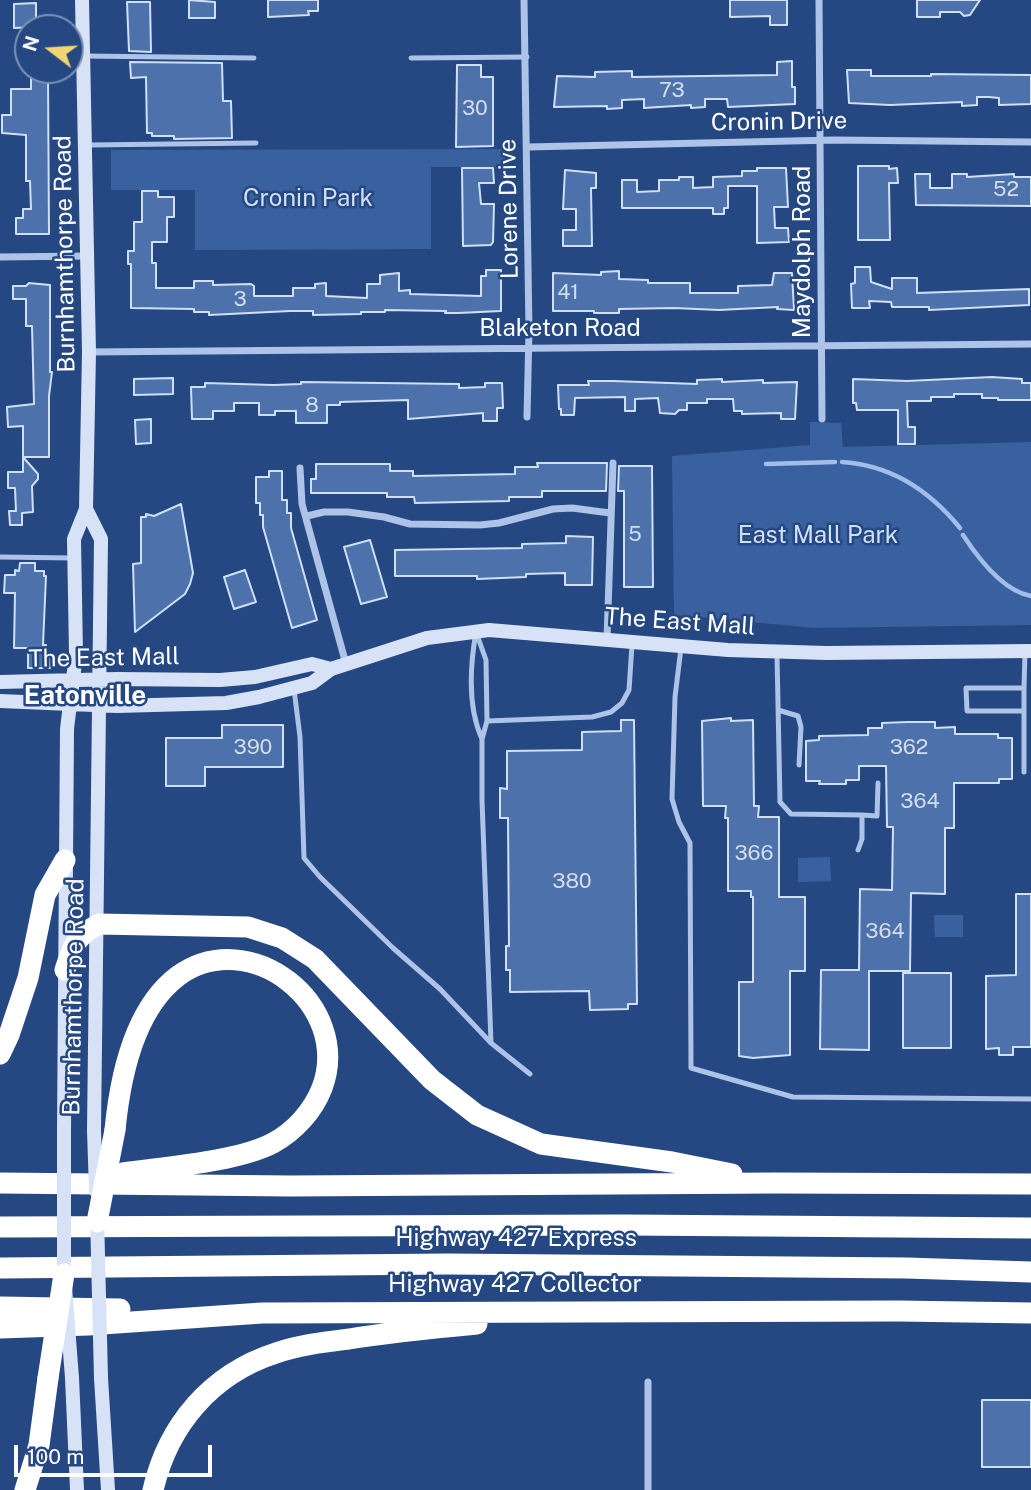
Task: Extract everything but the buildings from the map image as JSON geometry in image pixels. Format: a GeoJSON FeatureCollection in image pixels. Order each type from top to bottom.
{"type":"FeatureCollection","features":[{"type":"Feature","properties":{"kind":"highway"},"geometry":{"type":"LineString","coordinates":[[0,1054],[13,1026],[28,978],[45,895],[65,860]]}},
{"type":"Feature","properties":{"kind":"highway"},"geometry":{"type":"LineString","coordinates":[[65,970],[72,946],[81,934],[99,924],[237,926],[266,931],[297,946],[315,959],[432,1080],[477,1115],[498,1126],[541,1144],[672,1162],[775,1183]]}},
{"type":"Feature","properties":{"kind":"highway"},"geometry":{"type":"LineString","coordinates":[[50,1182],[202,1162],[252,1151],[275,1142],[305,1116],[315,1103],[325,1079],[326,1038],[314,1009],[293,984],[279,974],[254,964],[222,961],[206,963],[186,971],[163,990],[139,1030],[121,1090],[104,1130],[97,1222]]}},
{"type":"Feature","properties":{"kind":"highway"},"geometry":{"type":"LineString","coordinates":[[0,1183],[291,1186],[1031,1184]]}},
{"type":"Feature","properties":{"kind":"highway","name":"Highway 427 Express"},"geometry":{"type":"LineString","coordinates":[[0,1227],[680,1225],[1031,1228]]}},
{"type":"Feature","properties":{"kind":"highway","name":"Highway 427 Express"},"geometry":{"type":"LineString","coordinates":[[0,1268],[447,1264],[907,1268],[1031,1272]]}},
{"type":"Feature","properties":{"kind":"highway"},"geometry":{"type":"LineString","coordinates":[[25,1490],[39,1445],[64,1274]]}},
{"type":"Feature","properties":{"kind":"highway"},"geometry":{"type":"LineString","coordinates":[[0,1307],[262,1313]]}},
{"type":"Feature","properties":{"kind":"highway"},"geometry":{"type":"LineString","coordinates":[[153,1490],[167,1448],[191,1409],[223,1380],[257,1360],[294,1348],[384,1334],[597,1311]]}},
{"type":"Feature","properties":{"kind":"highway","name":"Highway 427 Collector"},"geometry":{"type":"LineString","coordinates":[[0,1328],[262,1313],[1031,1313]]}},
{"type":"Feature","properties":{"kind":"highway"},"geometry":{"type":"LineString","coordinates":[[0,1340],[88,1325]]}},
{"type":"Feature","properties":{"kind":"main road","name":"Burnhamthorpe Road"},"geometry":{"type":"LineString","coordinates":[[77,1490],[64,1274],[65,860],[69,703],[76,654],[74,539],[86,509],[89,352],[84,56]]}},
{"type":"Feature","properties":{"kind":"main road","name":"Burnhamthorpe Road"},"geometry":{"type":"LineString","coordinates":[[86,509],[101,539],[99,924],[104,1130]]}},
{"type":"Feature","properties":{"kind":"main road","name":"The East Mall"},"geometry":{"type":"LineString","coordinates":[[0,701],[99,705],[226,703],[294,689],[312,683],[331,669],[427,638],[476,631],[508,630],[777,652],[1028,651]]}},
{"type":"Feature","properties":{"kind":"main road","name":"The East Mall"},"geometry":{"type":"LineString","coordinates":[[0,682],[220,680],[255,677],[312,664],[331,669]]}},
{"type":"Feature","properties":{"kind":"main road"},"geometry":{"type":"LineString","coordinates":[[97,1222],[107,1490]]}},
{"type":"Feature","properties":{"kind":"street","name":"Lorene Drive"},"geometry":{"type":"LineString","coordinates":[[524,0],[528,147],[527,417]]}},
{"type":"Feature","properties":{"kind":"street","name":"Maydolph Road"},"geometry":{"type":"LineString","coordinates":[[819,0],[822,419]]}},
{"type":"Feature","properties":{"kind":"street","name":"Cronin Drive"},"geometry":{"type":"LineString","coordinates":[[528,147],[821,140],[1031,142]]}},
{"type":"Feature","properties":{"kind":"street"},"geometry":{"type":"LineString","coordinates":[[0,257],[88,256]]}},
{"type":"Feature","properties":{"kind":"street","name":"Blaketon Road"},"geometry":{"type":"LineString","coordinates":[[89,352],[1031,344]]}},
{"type":"Feature","properties":{"kind":"street"},"geometry":{"type":"LineString","coordinates":[[607,639],[613,463]]}},
{"type":"Feature","properties":{"kind":"street"},"geometry":{"type":"LineString","coordinates":[[300,468],[300,492],[346,665]]}},
{"type":"Feature","properties":{"kind":"street"},"geometry":{"type":"LineString","coordinates":[[307,516],[324,512],[348,512],[410,524],[480,525],[499,523],[553,509],[572,508],[610,513]]}},
{"type":"Feature","properties":{"kind":"street"},"geometry":{"type":"LineString","coordinates":[[648,1382],[648,1490]]}},
{"type":"Feature","properties":{"kind":"lane"},"geometry":{"type":"LineString","coordinates":[[84,56],[254,58]]}},
{"type":"Feature","properties":{"kind":"lane"},"geometry":{"type":"LineString","coordinates":[[411,58],[527,57]]}},
{"type":"Feature","properties":{"kind":"lane"},"geometry":{"type":"LineString","coordinates":[[87,145],[256,143]]}},
{"type":"Feature","properties":{"kind":"lane"},"geometry":{"type":"LineString","coordinates":[[0,557],[73,558]]}},
{"type":"Feature","properties":{"kind":"lane"},"geometry":{"type":"LineString","coordinates":[[476,631],[486,660],[486,721],[482,738],[491,1043]]}},
{"type":"Feature","properties":{"kind":"lane"},"geometry":{"type":"LineString","coordinates":[[476,631],[471,658],[474,721],[482,738]]}},
{"type":"Feature","properties":{"kind":"lane"},"geometry":{"type":"LineString","coordinates":[[486,721],[592,717],[611,712],[622,703],[629,690],[632,641]]}},
{"type":"Feature","properties":{"kind":"lane"},"geometry":{"type":"LineString","coordinates":[[681,645],[675,696],[672,799],[679,822],[690,843],[691,1068],[793,1097],[1031,1099]]}},
{"type":"Feature","properties":{"kind":"lane"},"geometry":{"type":"LineString","coordinates":[[1024,772],[1024,688],[1028,651]]}},
{"type":"Feature","properties":{"kind":"lane"},"geometry":{"type":"LineString","coordinates":[[777,652],[780,802],[791,814],[877,816],[878,783]]}},
{"type":"Feature","properties":{"kind":"lane"},"geometry":{"type":"LineString","coordinates":[[1024,688],[966,688],[968,711],[1024,711]]}},
{"type":"Feature","properties":{"kind":"lane"},"geometry":{"type":"LineString","coordinates":[[294,689],[300,737],[304,858],[393,948],[440,989],[491,1043],[530,1074]]}},
{"type":"Feature","properties":{"kind":"lane"},"geometry":{"type":"LineString","coordinates":[[778,710],[798,716],[801,727],[799,765]]}},
{"type":"Feature","properties":{"kind":"lane"},"geometry":{"type":"LineString","coordinates":[[858,850],[862,839],[862,815]]}},
{"type":"Feature","properties":{"kind":"green space","name":"Cronin Park"},"geometry":{"type":"Polygon","coordinates":[[[506,149],[506,167],[431,167],[431,249],[195,250],[195,190],[111,190],[111,150],[506,149]]]}},
{"type":"Feature","properties":{"kind":"green space","name":"East Mall Park"},"geometry":{"type":"Polygon","coordinates":[[[810,422],[841,423],[843,447],[1031,442],[1031,625],[815,628],[674,615],[672,456],[810,445],[810,422]]]}},
{"type":"Feature","properties":{"kind":"green space"},"geometry":{"type":"Polygon","coordinates":[[[830,857],[831,881],[798,882],[798,858],[830,857]]]}},
{"type":"Feature","properties":{"kind":"green space"},"geometry":{"type":"Polygon","coordinates":[[[934,915],[963,915],[963,937],[935,937],[934,915]]]}},
{"type":"Feature","properties":{"kind":"waterway"},"geometry":{"type":"LineString","coordinates":[[766,464],[835,462]]}},
{"type":"Feature","properties":{"kind":"waterway"},"geometry":{"type":"LineString","coordinates":[[842,462],[877,468],[908,482],[935,502],[960,528]]}},
{"type":"Feature","properties":{"kind":"waterway"},"geometry":{"type":"LineString","coordinates":[[963,535],[1001,581],[1031,596]]}},
{"type":"Feature","properties":{"kind":"district","name":"Eatonville"},"geometry":{"type":"Point","coordinates":[85,696]}}]}
